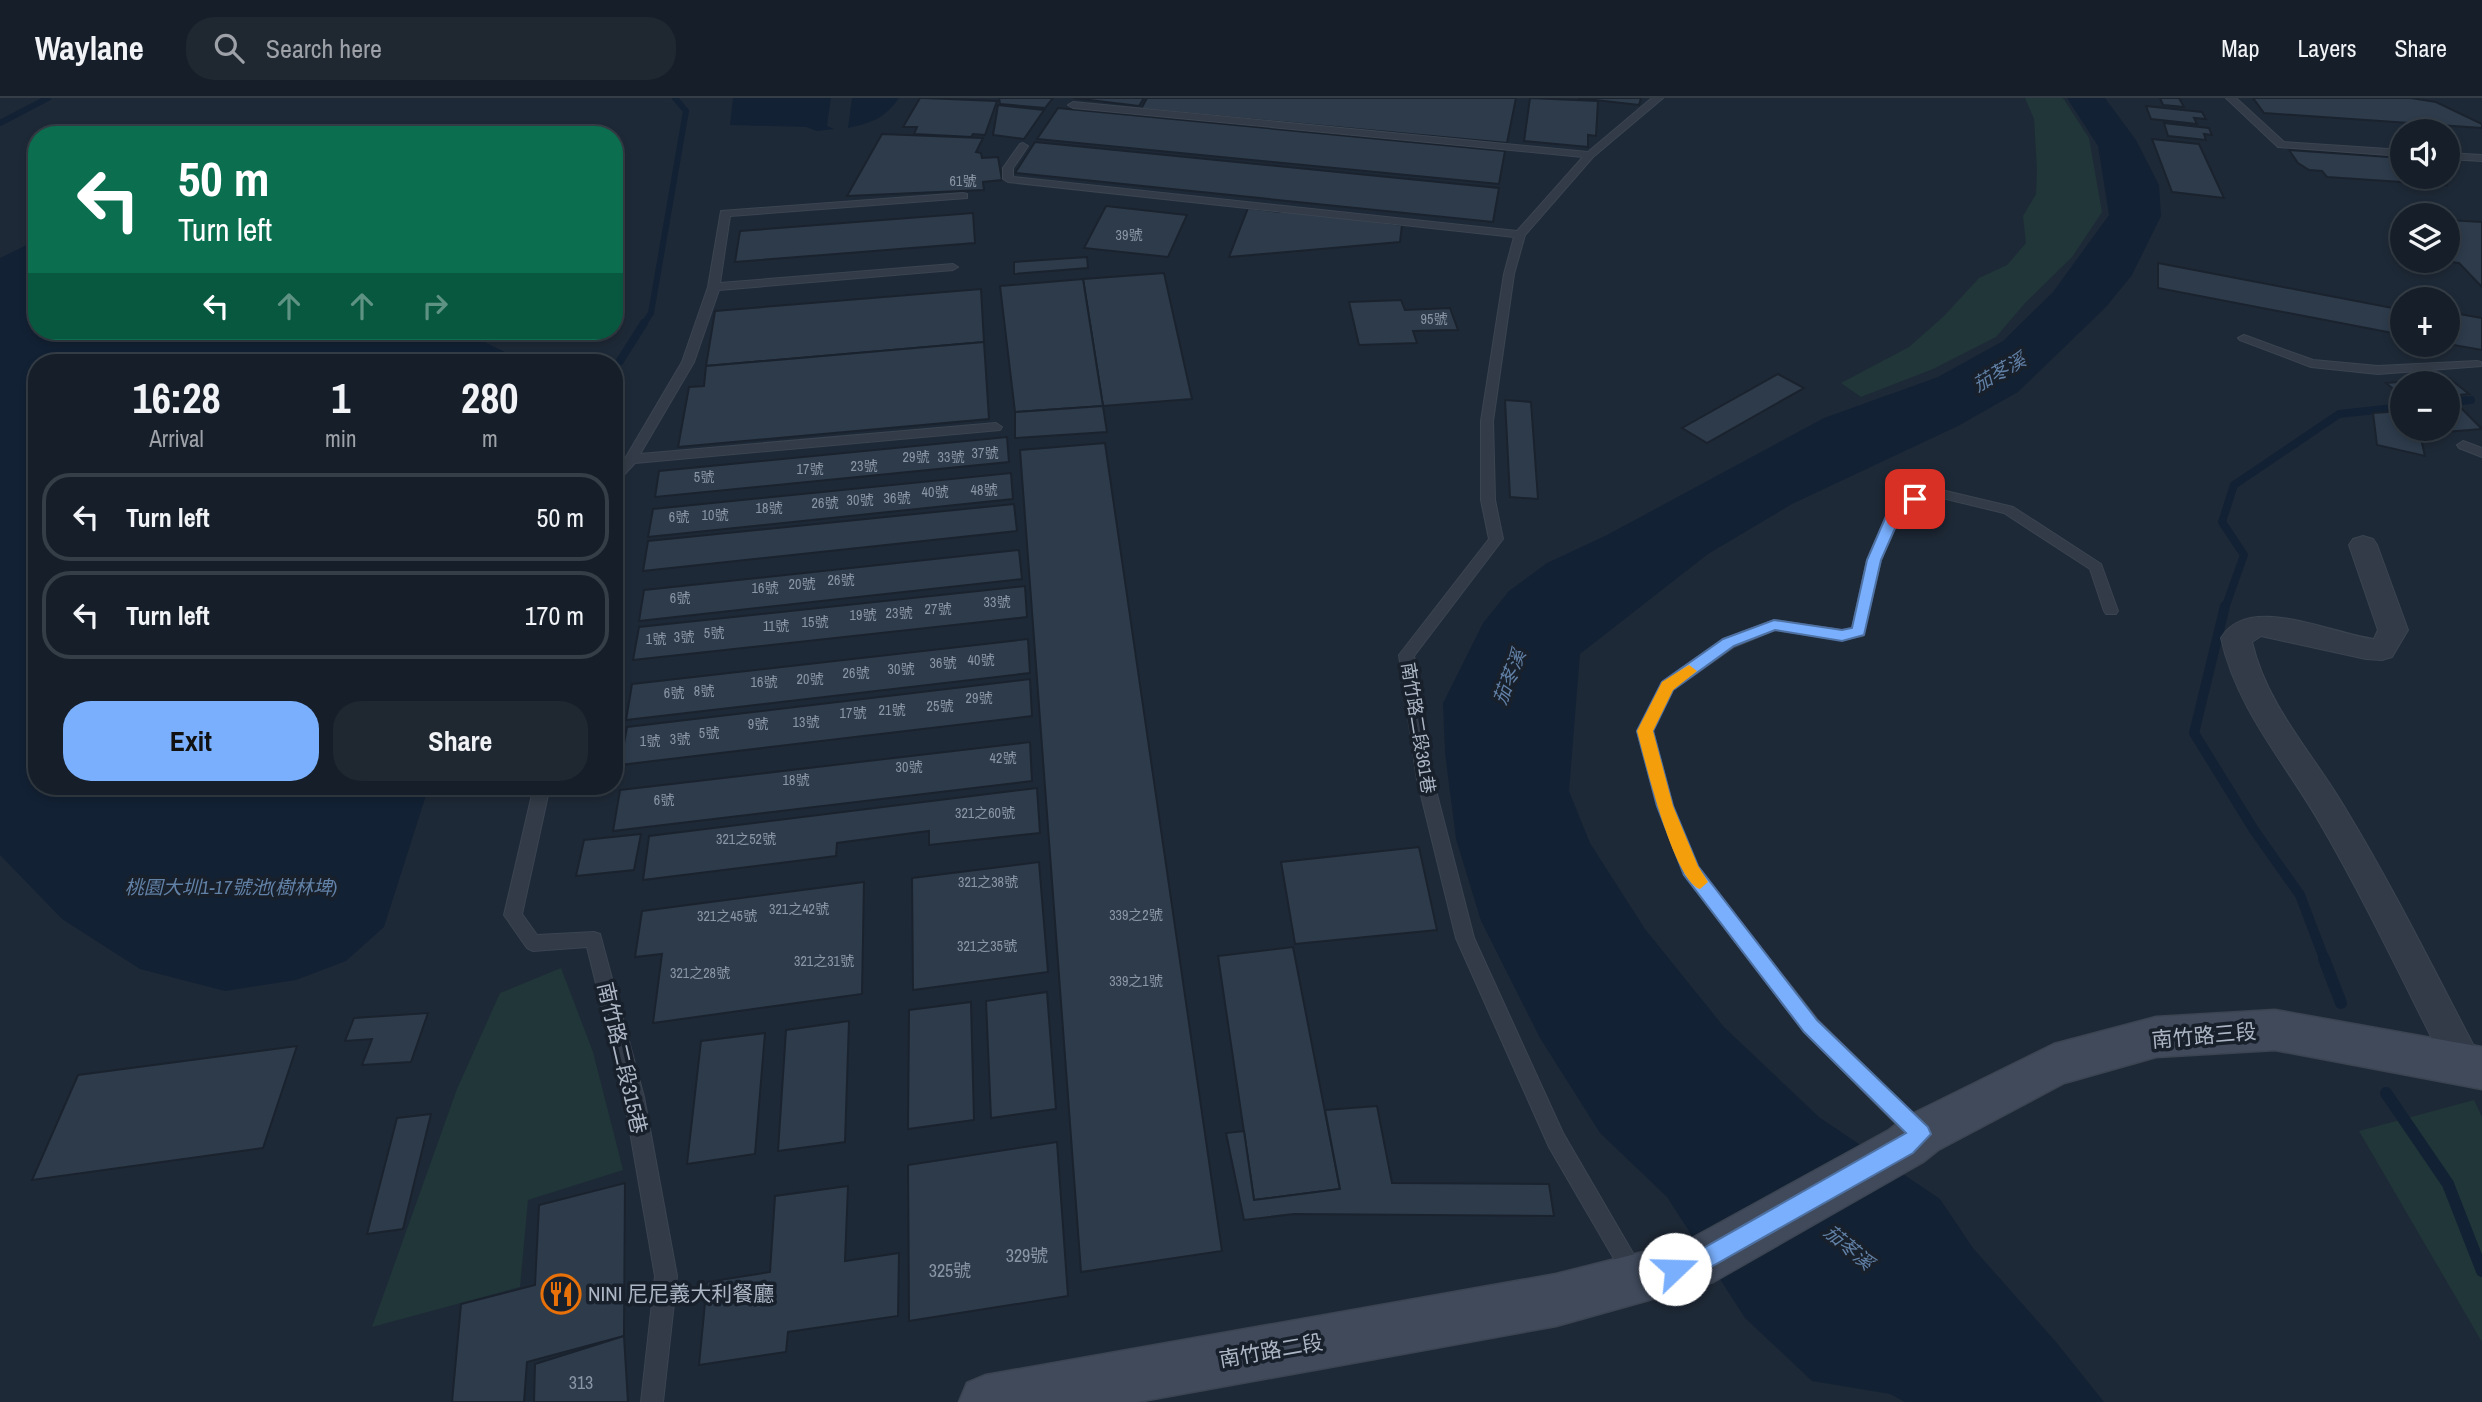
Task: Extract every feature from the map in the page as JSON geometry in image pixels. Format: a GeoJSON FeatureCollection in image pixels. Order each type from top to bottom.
{"type":"FeatureCollection","features":[{"type":"Feature","properties":{"kind":"street"},"geometry":{"type":"LineString","coordinates":[[2363,545],[2393,630],[2382,650],[2361,649],[2319,635],[2256,625],[2236,638],[2240,663],[2251,689],[2332,814],[2473,1066]]}},
{"type":"Feature","properties":{"kind":"street","name":"南竹路三段"},"geometry":{"type":"LineString","coordinates":[[1636,1279],[1695,1264],[1913,1140],[2054,1065],[2156,1037],[2275,1030],[2473,1066]]}},
{"type":"Feature","properties":{"kind":"street","name":"南竹路二段"},"geometry":{"type":"LineString","coordinates":[[986,1402],[1556,1300],[1636,1279]]}},
{"type":"Feature","properties":{"kind":"lane","name":"南竹路二段361巷"},"geometry":{"type":"LineString","coordinates":[[1636,1279],[1556,1140],[1465,938],[1424,779],[1406,655],[1496,539],[1488,500],[1487,421],[1509,274],[1520,234],[1590,155],[1658,98]]}},
{"type":"Feature","properties":{"kind":"lane"},"geometry":{"type":"LineString","coordinates":[[2231,98],[2281,145],[2390,152]]}},
{"type":"Feature","properties":{"kind":"lane"},"geometry":{"type":"LineString","coordinates":[[1073,105],[1590,155]]}},
{"type":"Feature","properties":{"kind":"lane"},"geometry":{"type":"LineString","coordinates":[[1023,146],[1008,168],[1008,179],[1520,234]]}},
{"type":"Feature","properties":{"kind":"lane"},"geometry":{"type":"LineString","coordinates":[[2460,157],[2482,158]]}},
{"type":"Feature","properties":{"kind":"lane"},"geometry":{"type":"LineString","coordinates":[[623,467],[631,459],[688,362],[714,287],[725,213],[963,196]]}},
{"type":"Feature","properties":{"kind":"lane"},"geometry":{"type":"LineString","coordinates":[[714,287],[953,267]]}},
{"type":"Feature","properties":{"kind":"lane"},"geometry":{"type":"LineString","coordinates":[[2244,338],[2311,363],[2378,370],[2480,368]]}},
{"type":"Feature","properties":{"kind":"lane"},"geometry":{"type":"LineString","coordinates":[[631,459],[996,427]]}},
{"type":"Feature","properties":{"kind":"lane"},"geometry":{"type":"LineString","coordinates":[[2463,445],[2482,453]]}},
{"type":"Feature","properties":{"kind":"lane"},"geometry":{"type":"LineString","coordinates":[[1913,1140],[1811,1026],[1690,870],[1665,806],[1645,731],[1667,686],[1728,643],[1774,625],[1842,635],[1858,632],[1874,560],[1897,507],[1933,492],[2008,510],[2096,567],[2111,611]]}},
{"type":"Feature","properties":{"kind":"lane","name":"南竹路二段315巷"},"geometry":{"type":"LineString","coordinates":[[540,795],[513,915],[533,943],[594,939],[634,1097],[666,1276],[652,1402]]}},
{"type":"Feature","properties":{"kind":"green space"},"geometry":{"type":"Polygon","coordinates":[[[2025,98],[2063,98],[2089,138],[2102,212],[2072,257],[2026,302],[1996,337],[1933,369],[1861,397],[1841,383],[1909,347],[1943,317],[1979,278],[2007,265],[2026,243],[2023,216],[2036,194],[2037,169],[2034,119],[2025,98]]]}},
{"type":"Feature","properties":{"kind":"green space"},"geometry":{"type":"Polygon","coordinates":[[[561,968],[593,1052],[623,1170],[528,1200],[520,1287],[372,1327],[457,1089],[500,993],[561,968]]]}},
{"type":"Feature","properties":{"kind":"green space"},"geometry":{"type":"Polygon","coordinates":[[[2474,1100],[2482,1117],[2482,1342],[2359,1131],[2474,1100]]]}},
{"type":"Feature","properties":{"kind":"water"},"geometry":{"type":"Polygon","coordinates":[[[733,98],[831,98],[827,126],[834,129],[817,131],[806,127],[730,125],[733,98]]]}},
{"type":"Feature","properties":{"kind":"water"},"geometry":{"type":"Polygon","coordinates":[[[852,98],[899,98],[877,119],[848,128],[852,98]]]}},
{"type":"Feature","properties":{"kind":"water","name":"茄苳溪"},"geometry":{"type":"Polygon","coordinates":[[[2067,98],[2105,98],[2136,140],[2159,185],[2161,216],[2132,275],[2106,307],[2018,392],[1958,426],[1792,504],[1708,554],[1580,654],[1569,791],[1590,843],[1645,929],[1724,1027],[1819,1117],[1940,1199],[1973,1248],[2056,1342],[2104,1402],[1905,1402],[1890,1394],[1812,1381],[1745,1318],[1667,1197],[1600,1133],[1540,1038],[1481,921],[1456,839],[1445,753],[1443,703],[1483,623],[1509,591],[1547,563],[1607,535],[1824,418],[1938,377],[2003,341],[2053,292],[2109,215],[2098,146],[2067,98]]]}},
{"type":"Feature","properties":{"kind":"water","name":"桃園大圳1-17號池(樹林埤)"},"geometry":{"type":"Polygon","coordinates":[[[28,244],[28,340],[480,340],[509,354],[28,354],[28,795],[426,795],[384,927],[346,961],[296,980],[225,991],[140,969],[62,919],[0,855],[0,258],[28,244]]]}},
{"type":"Feature","properties":{"kind":"building"},"geometry":{"type":"Polygon","coordinates":[[[920,98],[997,101],[985,135],[973,134],[971,137],[914,134],[917,127],[903,127],[920,98]]]}},
{"type":"Feature","properties":{"kind":"building"},"geometry":{"type":"Polygon","coordinates":[[[999,98],[1053,98],[1045,108],[1000,104],[999,98]]]}},
{"type":"Feature","properties":{"kind":"building"},"geometry":{"type":"Polygon","coordinates":[[[1073,98],[1144,98],[1139,106],[1073,98]]]}},
{"type":"Feature","properties":{"kind":"building"},"geometry":{"type":"Polygon","coordinates":[[[1147,98],[1516,98],[1507,143],[1141,109],[1147,98]]]}},
{"type":"Feature","properties":{"kind":"building"},"geometry":{"type":"Polygon","coordinates":[[[1530,98],[1598,101],[1596,136],[1588,135],[1588,147],[1524,141],[1530,98]]]}},
{"type":"Feature","properties":{"kind":"building"},"geometry":{"type":"Polygon","coordinates":[[[1578,98],[1641,98],[1639,105],[1578,98]]]}},
{"type":"Feature","properties":{"kind":"building"},"geometry":{"type":"Polygon","coordinates":[[[2160,98],[2179,98],[2184,107],[2163,105],[2160,98]]]}},
{"type":"Feature","properties":{"kind":"building"},"geometry":{"type":"Polygon","coordinates":[[[2253,98],[2411,98],[2436,102],[2482,124],[2482,128],[2460,126],[2460,119],[2390,119],[2390,122],[2264,113],[2253,98]]]}},
{"type":"Feature","properties":{"kind":"building"},"geometry":{"type":"Polygon","coordinates":[[[998,105],[1044,110],[1024,139],[993,135],[998,105]]]}},
{"type":"Feature","properties":{"kind":"building"},"geometry":{"type":"Polygon","coordinates":[[[2146,106],[2202,112],[2206,119],[2194,118],[2197,124],[2151,119],[2146,106]]]}},
{"type":"Feature","properties":{"kind":"building"},"geometry":{"type":"Polygon","coordinates":[[[1058,108],[1505,151],[1499,184],[1037,139],[1058,108]]]}},
{"type":"Feature","properties":{"kind":"building"},"geometry":{"type":"Polygon","coordinates":[[[2164,123],[2209,128],[2212,135],[2204,134],[2206,140],[2168,136],[2164,123]]]}},
{"type":"Feature","properties":{"kind":"building"},"geometry":{"type":"Polygon","coordinates":[[[882,134],[983,138],[976,152],[981,153],[982,158],[998,157],[1002,180],[983,182],[984,190],[847,196],[882,134]]]}},
{"type":"Feature","properties":{"kind":"building"},"geometry":{"type":"Polygon","coordinates":[[[2152,139],[2199,144],[2224,198],[2172,192],[2152,139]]]}},
{"type":"Feature","properties":{"kind":"building"},"geometry":{"type":"Polygon","coordinates":[[[1035,142],[1499,188],[1493,222],[1015,173],[1035,142]]]}},
{"type":"Feature","properties":{"kind":"building"},"geometry":{"type":"Polygon","coordinates":[[[2289,150],[2390,157],[2390,181],[2327,177],[2322,171],[2309,170],[2298,163],[2289,150]]]}},
{"type":"Feature","properties":{"kind":"building"},"geometry":{"type":"Polygon","coordinates":[[[1106,206],[1187,215],[1168,257],[1084,248],[1106,206]]]}},
{"type":"Feature","properties":{"kind":"building"},"geometry":{"type":"Polygon","coordinates":[[[1248,208],[1280,212],[1282,209],[1402,225],[1400,242],[1229,257],[1248,208]]]}},
{"type":"Feature","properties":{"kind":"building"},"geometry":{"type":"Polygon","coordinates":[[[973,213],[975,243],[735,262],[740,231],[973,213]]]}},
{"type":"Feature","properties":{"kind":"building"},"geometry":{"type":"Polygon","coordinates":[[[2460,221],[2482,222],[2482,287],[2460,264],[2460,221]]]}},
{"type":"Feature","properties":{"kind":"building"},"geometry":{"type":"Polygon","coordinates":[[[1087,257],[1088,268],[1014,274],[1014,262],[1087,257]]]}},
{"type":"Feature","properties":{"kind":"building"},"geometry":{"type":"Polygon","coordinates":[[[2158,263],[2390,308],[2390,333],[2158,288],[2158,263]]]}},
{"type":"Feature","properties":{"kind":"building"},"geometry":{"type":"Polygon","coordinates":[[[1164,273],[1192,399],[1103,406],[1083,279],[1164,273]]]}},
{"type":"Feature","properties":{"kind":"building"},"geometry":{"type":"Polygon","coordinates":[[[1083,279],[1103,406],[1015,412],[1000,286],[1083,279]]]}},
{"type":"Feature","properties":{"kind":"building"},"geometry":{"type":"Polygon","coordinates":[[[981,289],[984,342],[706,366],[715,311],[981,289]]]}},
{"type":"Feature","properties":{"kind":"building"},"geometry":{"type":"Polygon","coordinates":[[[1401,300],[1405,310],[1450,308],[1458,330],[1413,331],[1417,343],[1359,345],[1349,302],[1401,300]]]}},
{"type":"Feature","properties":{"kind":"building"},"geometry":{"type":"Polygon","coordinates":[[[2460,314],[2482,318],[2482,350],[2460,346],[2460,314]]]}},
{"type":"Feature","properties":{"kind":"building"},"geometry":{"type":"Polygon","coordinates":[[[984,342],[989,419],[678,447],[689,387],[704,386],[706,366],[984,342]]]}},
{"type":"Feature","properties":{"kind":"building"},"geometry":{"type":"Polygon","coordinates":[[[1778,374],[1804,388],[1707,443],[1682,428],[1778,374]]]}},
{"type":"Feature","properties":{"kind":"building"},"geometry":{"type":"Polygon","coordinates":[[[2460,387],[2469,394],[2460,395],[2460,387]]]}},
{"type":"Feature","properties":{"kind":"building"},"geometry":{"type":"Polygon","coordinates":[[[1505,400],[1531,402],[1538,499],[1510,497],[1505,400]]]}},
{"type":"Feature","properties":{"kind":"building"},"geometry":{"type":"Polygon","coordinates":[[[1103,406],[1107,432],[1015,438],[1015,412],[1103,406]]]}},
{"type":"Feature","properties":{"kind":"building"},"geometry":{"type":"Polygon","coordinates":[[[2460,407],[2482,429],[2460,431],[2460,407]]]}},
{"type":"Feature","properties":{"kind":"building"},"geometry":{"type":"Polygon","coordinates":[[[2390,412],[2390,441],[2422,441],[2425,456],[2377,445],[2373,413],[2390,412]]]}},
{"type":"Feature","properties":{"kind":"building"},"geometry":{"type":"Polygon","coordinates":[[[1007,437],[1009,462],[655,497],[659,471],[1007,437]]]}},
{"type":"Feature","properties":{"kind":"building"},"geometry":{"type":"Polygon","coordinates":[[[1105,443],[1222,1251],[1081,1272],[1020,450],[1105,443]]]}},
{"type":"Feature","properties":{"kind":"building"},"geometry":{"type":"Polygon","coordinates":[[[1011,473],[1013,499],[648,537],[653,509],[1011,473]]]}},
{"type":"Feature","properties":{"kind":"building"},"geometry":{"type":"Polygon","coordinates":[[[1014,504],[1017,531],[643,571],[648,541],[1014,504]]]}},
{"type":"Feature","properties":{"kind":"building"},"geometry":{"type":"Polygon","coordinates":[[[1019,550],[1022,579],[639,621],[644,590],[1019,550]]]}},
{"type":"Feature","properties":{"kind":"building"},"geometry":{"type":"Polygon","coordinates":[[[1025,586],[1027,617],[633,660],[639,627],[1025,586]]]}},
{"type":"Feature","properties":{"kind":"building"},"geometry":{"type":"Polygon","coordinates":[[[1028,639],[1030,673],[626,720],[632,684],[1028,639]]]}},
{"type":"Feature","properties":{"kind":"building"},"geometry":{"type":"Polygon","coordinates":[[[1030,679],[1032,716],[623,765],[627,727],[1030,679]]]}},
{"type":"Feature","properties":{"kind":"building"},"geometry":{"type":"Polygon","coordinates":[[[1030,742],[1032,781],[613,831],[619,795],[623,795],[623,790],[1030,742]]]}},
{"type":"Feature","properties":{"kind":"building"},"geometry":{"type":"Polygon","coordinates":[[[1037,788],[1040,833],[929,845],[929,831],[837,843],[836,856],[643,880],[649,836],[1037,788]]]}},
{"type":"Feature","properties":{"kind":"building"},"geometry":{"type":"Polygon","coordinates":[[[641,834],[634,870],[576,876],[584,840],[641,834]]]}},
{"type":"Feature","properties":{"kind":"building"},"geometry":{"type":"Polygon","coordinates":[[[1419,847],[1437,930],[1295,944],[1281,862],[1419,847]]]}},
{"type":"Feature","properties":{"kind":"building"},"geometry":{"type":"Polygon","coordinates":[[[1039,862],[1048,972],[913,990],[912,878],[1039,862]]]}},
{"type":"Feature","properties":{"kind":"building"},"geometry":{"type":"Polygon","coordinates":[[[864,882],[862,994],[653,1023],[662,954],[635,957],[642,911],[864,882]]]}},
{"type":"Feature","properties":{"kind":"building"},"geometry":{"type":"Polygon","coordinates":[[[1293,947],[1340,1189],[1254,1200],[1218,956],[1293,947]]]}},
{"type":"Feature","properties":{"kind":"building"},"geometry":{"type":"Polygon","coordinates":[[[1047,992],[1056,1109],[991,1118],[986,1001],[1047,992]]]}},
{"type":"Feature","properties":{"kind":"building"},"geometry":{"type":"Polygon","coordinates":[[[971,1002],[974,1120],[908,1129],[909,1010],[971,1002]]]}},
{"type":"Feature","properties":{"kind":"building"},"geometry":{"type":"Polygon","coordinates":[[[428,1013],[411,1062],[362,1065],[372,1039],[345,1041],[354,1018],[428,1013]]]}},
{"type":"Feature","properties":{"kind":"building"},"geometry":{"type":"Polygon","coordinates":[[[849,1021],[845,1142],[778,1151],[786,1030],[849,1021]]]}},
{"type":"Feature","properties":{"kind":"building"},"geometry":{"type":"Polygon","coordinates":[[[765,1033],[755,1154],[687,1164],[701,1041],[765,1033]]]}},
{"type":"Feature","properties":{"kind":"building"},"geometry":{"type":"Polygon","coordinates":[[[297,1046],[263,1148],[32,1180],[78,1075],[297,1046]]]}},
{"type":"Feature","properties":{"kind":"building"},"geometry":{"type":"Polygon","coordinates":[[[1377,1106],[1392,1183],[1549,1184],[1554,1216],[1294,1214],[1244,1220],[1226,1133],[1244,1131],[1254,1200],[1340,1189],[1325,1110],[1377,1106]]]}},
{"type":"Feature","properties":{"kind":"building"},"geometry":{"type":"Polygon","coordinates":[[[431,1114],[403,1229],[367,1234],[397,1118],[431,1114]]]}},
{"type":"Feature","properties":{"kind":"building"},"geometry":{"type":"Polygon","coordinates":[[[1057,1142],[1068,1296],[909,1321],[908,1165],[1057,1142]]]}},
{"type":"Feature","properties":{"kind":"building","name":"NINI 尼尼義大利餐廳"},"geometry":{"type":"Polygon","coordinates":[[[625,1183],[624,1336],[527,1362],[524,1402],[452,1402],[461,1304],[535,1285],[539,1205],[625,1183]]]}},
{"type":"Feature","properties":{"kind":"building"},"geometry":{"type":"Polygon","coordinates":[[[848,1186],[845,1261],[899,1253],[898,1316],[788,1332],[786,1352],[699,1365],[707,1282],[770,1272],[775,1196],[848,1186]]]}},
{"type":"Feature","properties":{"kind":"building"},"geometry":{"type":"Polygon","coordinates":[[[624,1336],[628,1402],[534,1402],[535,1364],[624,1336]]]}},
{"type":"Feature","properties":{"kind":"waterway"},"geometry":{"type":"LineString","coordinates":[[0,123],[48,98]]}},
{"type":"Feature","properties":{"kind":"waterway"},"geometry":{"type":"LineString","coordinates":[[643,325],[651,313],[686,111],[675,98]]}},
{"type":"Feature","properties":{"kind":"waterway"},"geometry":{"type":"LineString","coordinates":[[623,356],[644,323]]}},
{"type":"Feature","properties":{"kind":"waterway"},"geometry":{"type":"LineString","coordinates":[[2460,401],[2471,400]]}},
{"type":"Feature","properties":{"kind":"waterway"},"geometry":{"type":"LineString","coordinates":[[2225,608],[2244,555],[2222,522],[2234,485],[2339,414],[2390,408]]}},
{"type":"Feature","properties":{"kind":"waterway"},"geometry":{"type":"LineString","coordinates":[[2225,606],[2194,733],[2254,830],[2300,895],[2325,961]]}},
{"type":"Feature","properties":{"kind":"waterway"},"geometry":{"type":"LineString","coordinates":[[2324,959],[2341,1003]]}},
{"type":"Feature","properties":{"kind":"waterway"},"geometry":{"type":"LineString","coordinates":[[2386,1093],[2448,1184],[2482,1271]]}},
{"type":"Feature","properties":{"kind":"slow traffic"},"geometry":{"type":"LineString","coordinates":[[1689,671],[1667,686],[1645,731],[1665,806],[1690,870],[1700,882]]}},
{"type":"Feature","properties":{"kind":"place","name":"NINI 尼尼義大利餐廳"},"geometry":{"type":"Point","coordinates":[561,1294]}},
{"type":"Feature","properties":{"kind":"route"},"geometry":{"type":"LineString","coordinates":[[1675,1269],[1695,1264],[1906,1146],[1921,1134],[1811,1026],[1690,870],[1665,806],[1645,731],[1667,686],[1728,643],[1774,625],[1842,635],[1858,632],[1874,560],[1897,507],[1915,499]]}}]}
